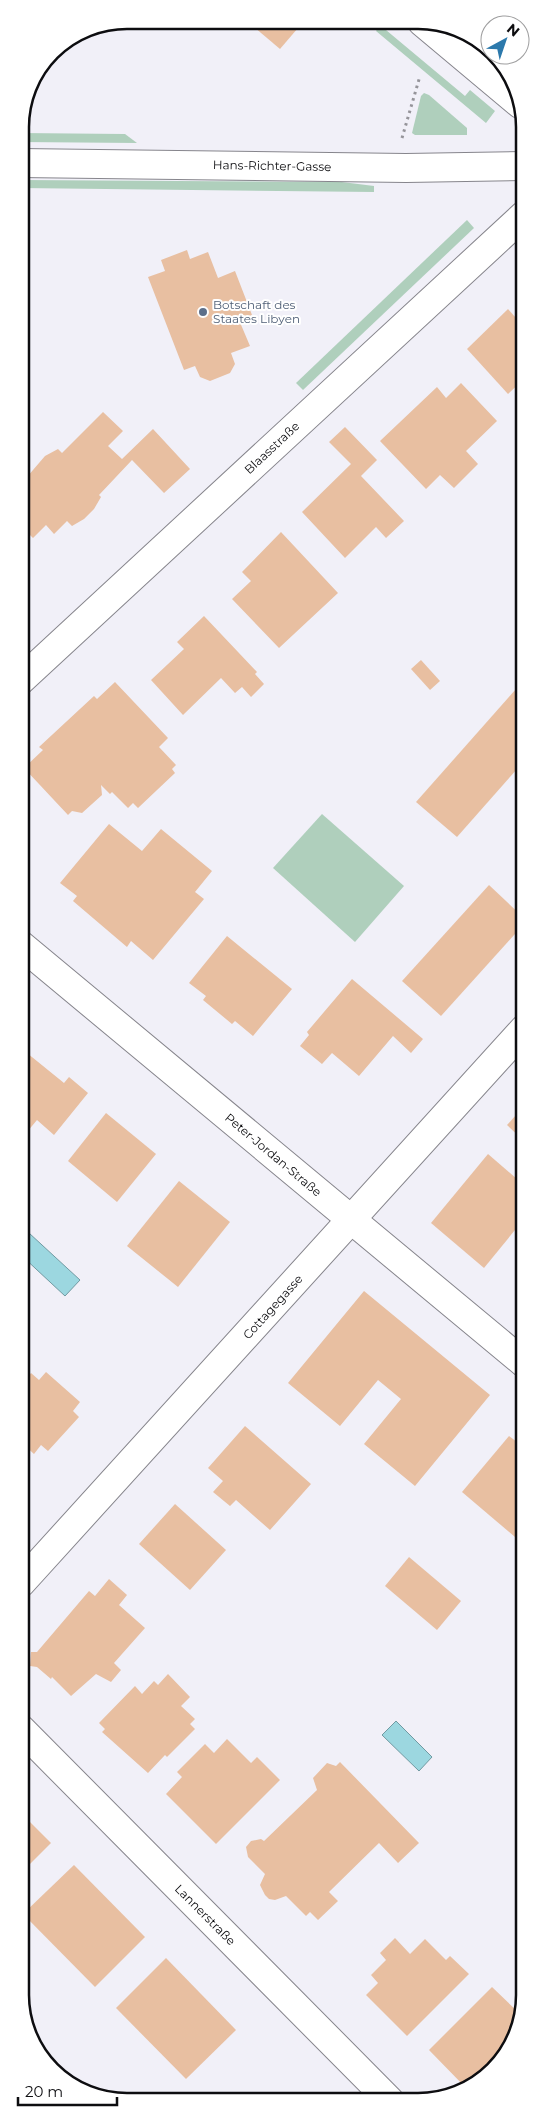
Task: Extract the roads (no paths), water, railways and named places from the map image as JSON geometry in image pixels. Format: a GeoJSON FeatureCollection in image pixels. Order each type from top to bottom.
{"type":"FeatureCollection","features":[{"type":"Feature","properties":{"kind":"street"},"geometry":{"type":"LineString","coordinates":[[432,30],[512,97]]}},
{"type":"Feature","properties":{"kind":"street","name":"Hans-Richter-Gasse"},"geometry":{"type":"LineString","coordinates":[[29,163],[406,168],[516,166]]}},
{"type":"Feature","properties":{"kind":"street","name":"Blaasstraße"},"geometry":{"type":"LineString","coordinates":[[29,673],[516,222]]}},
{"type":"Feature","properties":{"kind":"street","name":"Peter-Jordan-Straße"},"geometry":{"type":"LineString","coordinates":[[29,953],[516,1357]]}},
{"type":"Feature","properties":{"kind":"street","name":"Cottagegasse"},"geometry":{"type":"LineString","coordinates":[[29,1574],[516,1038]]}},
{"type":"Feature","properties":{"kind":"street","name":"Lannerstraße"},"geometry":{"type":"LineString","coordinates":[[29,1737],[382,2093]]}},
{"type":"Feature","properties":{"kind":"water"},"geometry":{"type":"Polygon","coordinates":[[[29,1233],[80,1280],[65,1296],[29,1262],[29,1233]]]}},
{"type":"Feature","properties":{"kind":"water"},"geometry":{"type":"Polygon","coordinates":[[[396,1721],[432,1757],[419,1771],[382,1735],[396,1721]]]}},
{"type":"Feature","properties":{"kind":"place","name":"Botschaft des Staates Libyen"},"geometry":{"type":"Point","coordinates":[203,312]}}]}
